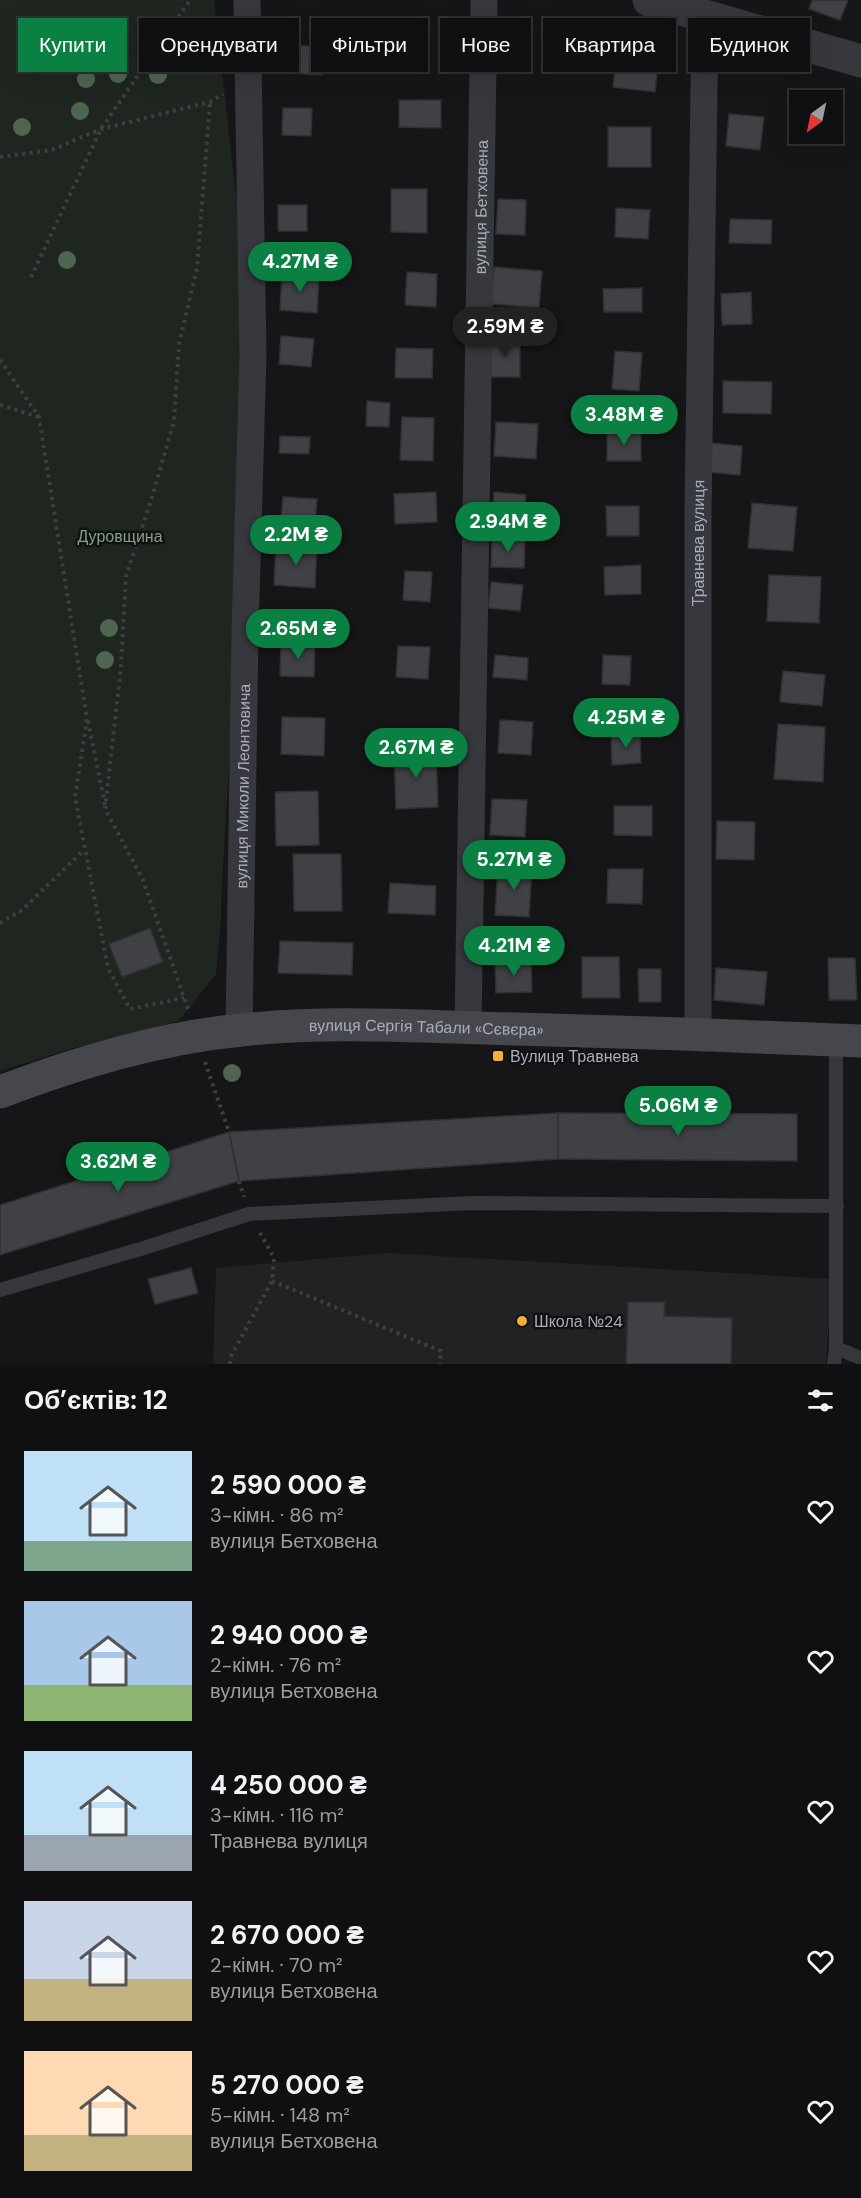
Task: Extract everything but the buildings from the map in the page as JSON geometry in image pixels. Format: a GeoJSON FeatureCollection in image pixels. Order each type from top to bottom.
{"type":"FeatureCollection","features":[{"type":"Feature","properties":{"kind":"main road","name":"вулиця Сергія Табали «Сєвєра»"},"geometry":{"type":"LineString","coordinates":[[0,1092],[106,1057],[156,1044],[239,1030],[296,1025],[698,1033],[849,1041]]}},
{"type":"Feature","properties":{"kind":"street","name":"вулиця Миколи Леонтовича"},"geometry":{"type":"LineString","coordinates":[[239,1030],[245,632],[253,355],[247,0]]}},
{"type":"Feature","properties":{"kind":"street","name":"вулиця Бетховена"},"geometry":{"type":"LineString","coordinates":[[468,1027],[484,0]]}},
{"type":"Feature","properties":{"kind":"street"},"geometry":{"type":"LineString","coordinates":[[649,0],[861,61]]}},
{"type":"Feature","properties":{"kind":"street","name":"Травнева вулиця"},"geometry":{"type":"LineString","coordinates":[[698,1033],[698,513],[705,16]]}},
{"type":"Feature","properties":{"kind":"lane"},"geometry":{"type":"LineString","coordinates":[[834,1364],[837,1206],[849,1041]]}},
{"type":"Feature","properties":{"kind":"lane"},"geometry":{"type":"LineString","coordinates":[[0,1290],[144,1248],[249,1214],[471,1203],[837,1206]]}},
{"type":"Feature","properties":{"kind":"lane"},"geometry":{"type":"LineString","coordinates":[[836,1348],[861,1358]]}},
{"type":"Feature","properties":{"kind":"path"},"geometry":{"type":"LineString","coordinates":[[31,277],[101,129],[189,0]]}},
{"type":"Feature","properties":{"kind":"path"},"geometry":{"type":"LineString","coordinates":[[0,158],[52,150],[101,129],[210,102],[247,80]]}},
{"type":"Feature","properties":{"kind":"path"},"geometry":{"type":"LineString","coordinates":[[105,808],[121,667],[126,576],[174,421],[179,344],[197,268],[210,102]]}},
{"type":"Feature","properties":{"kind":"path"},"geometry":{"type":"LineString","coordinates":[[0,360],[39,417],[87,719],[105,808],[143,880],[229,1132]]}},
{"type":"Feature","properties":{"kind":"path"},"geometry":{"type":"LineString","coordinates":[[0,405],[39,417]]}},
{"type":"Feature","properties":{"kind":"path"},"geometry":{"type":"LineString","coordinates":[[87,719],[75,797],[108,968],[130,1008],[184,998]]}},
{"type":"Feature","properties":{"kind":"path"},"geometry":{"type":"LineString","coordinates":[[0,923],[22,910],[85,850]]}},
{"type":"Feature","properties":{"kind":"path"},"geometry":{"type":"LineString","coordinates":[[230,1364],[231,1356],[272,1281],[274,1258],[249,1214]]}},
{"type":"Feature","properties":{"kind":"path"},"geometry":{"type":"LineString","coordinates":[[272,1281],[441,1352],[441,1364]]}},
{"type":"Feature","properties":{"kind":"shaded area","name":"Школа №24"},"geometry":{"type":"Polygon","coordinates":[[[387,1253],[832,1279],[826,1364],[213,1364],[216,1268],[387,1253]]]}},
{"type":"Feature","properties":{"kind":"green space","name":"Дуровщина"},"geometry":{"type":"Polygon","coordinates":[[[0,0],[214,0],[216,18],[139,18],[139,72],[222,72],[240,231],[241,564],[216,974],[179,1021],[73,1048],[0,1071],[0,0]]]}},
{"type":"Feature","properties":{"kind":"place","name":"Вулиця Травнева"},"geometry":{"type":"Point","coordinates":[498,1056]}},
{"type":"Feature","properties":{"kind":"place","name":"Школа №24"},"geometry":{"type":"Point","coordinates":[522,1321]}}]}
